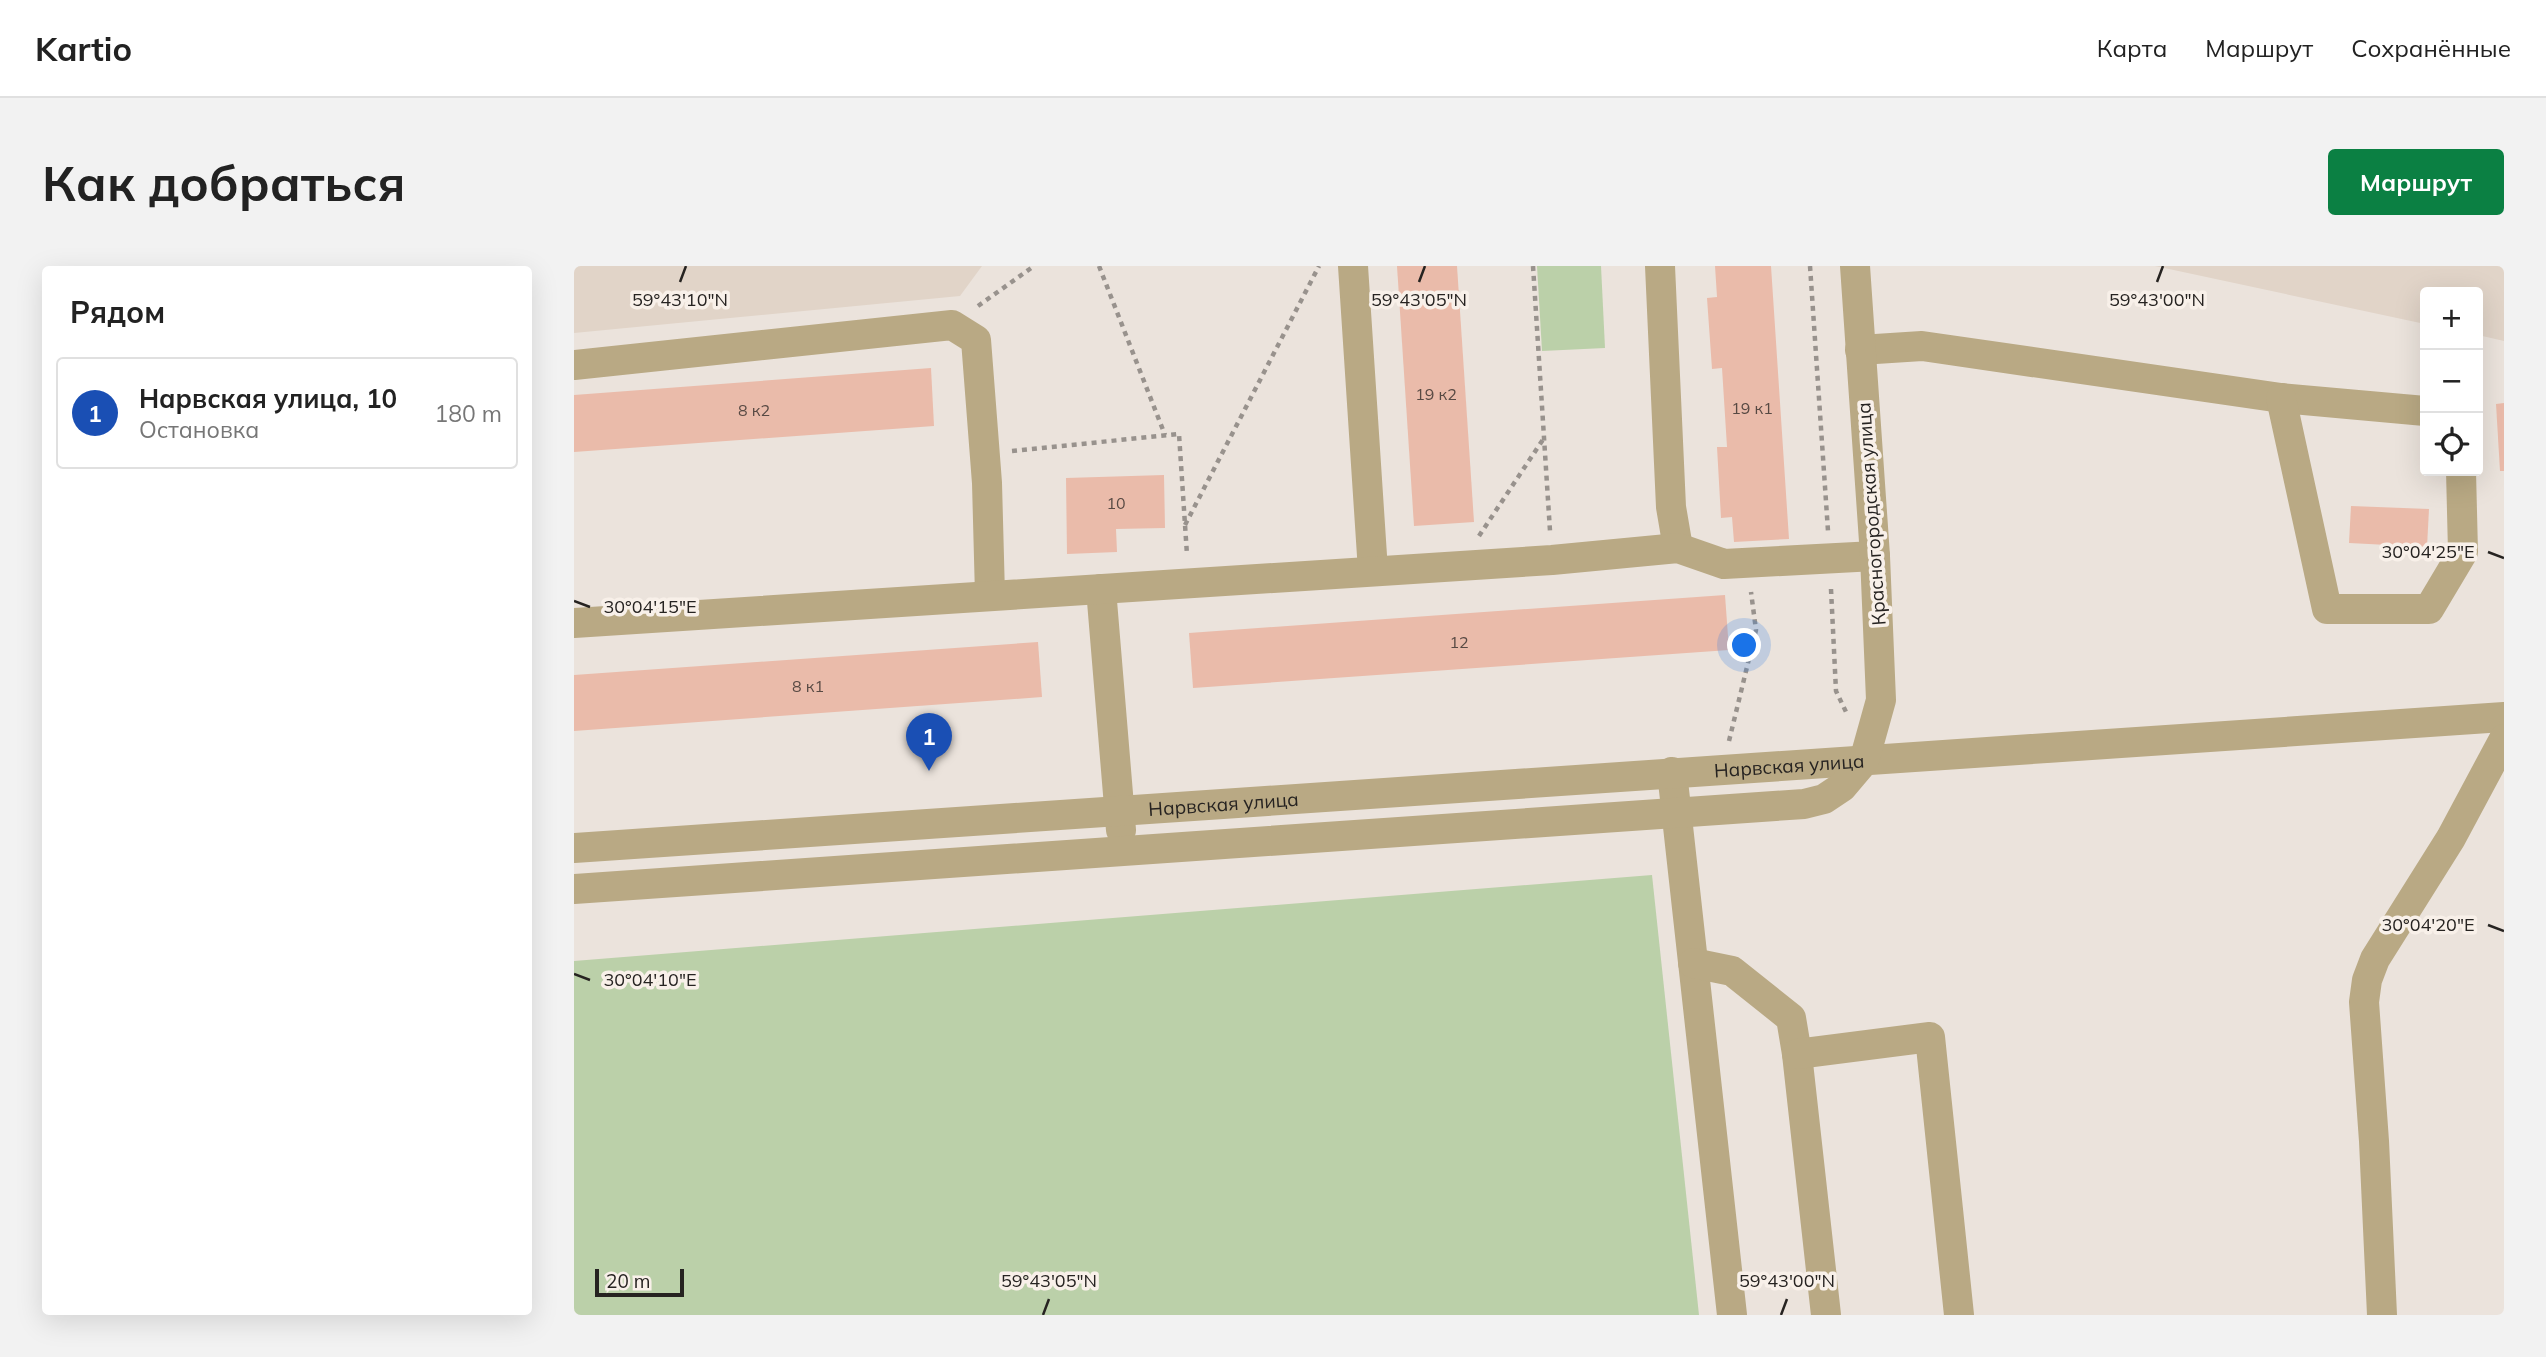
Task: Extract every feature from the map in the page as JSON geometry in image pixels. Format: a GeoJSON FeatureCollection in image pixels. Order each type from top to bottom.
{"type":"FeatureCollection","features":[{"type":"Feature","properties":{"kind":"street"},"geometry":{"type":"LineString","coordinates":[[1353,266],[1373,571]]}},
{"type":"Feature","properties":{"kind":"street"},"geometry":{"type":"LineString","coordinates":[[1660,266],[1671,507],[1678,548]]}},
{"type":"Feature","properties":{"kind":"street","name":"Красногородская улица"},"geometry":{"type":"LineString","coordinates":[[1855,266],[1875,556],[1881,700],[1864,761]]}},
{"type":"Feature","properties":{"kind":"street"},"geometry":{"type":"LineString","coordinates":[[574,365],[952,325],[976,340],[985,453],[990,595]]}},
{"type":"Feature","properties":{"kind":"street"},"geometry":{"type":"LineString","coordinates":[[1860,350],[1922,346],[2281,398],[2420,411]]}},
{"type":"Feature","properties":{"kind":"street"},"geometry":{"type":"LineString","coordinates":[[2281,398],[2328,609],[2430,609],[2463,552],[2461,476]]}},
{"type":"Feature","properties":{"kind":"street"},"geometry":{"type":"LineString","coordinates":[[574,623],[1552,560],[1678,548],[1724,564],[1875,556]]}},
{"type":"Feature","properties":{"kind":"street"},"geometry":{"type":"LineString","coordinates":[[1101,589],[1123,851]]}},
{"type":"Feature","properties":{"kind":"street"},"geometry":{"type":"LineString","coordinates":[[1864,761],[2504,717]]}},
{"type":"Feature","properties":{"kind":"street"},"geometry":{"type":"LineString","coordinates":[[2382,1315],[2364,1002],[2367,980],[2375,959],[2451,838],[2504,739]]}},
{"type":"Feature","properties":{"kind":"street","name":"Нарвская улица"},"geometry":{"type":"LineString","coordinates":[[574,848],[1864,761]]}},
{"type":"Feature","properties":{"kind":"street","name":"Нарвская улица"},"geometry":{"type":"LineString","coordinates":[[574,889],[1804,804],[1824,799],[1842,787],[1864,761]]}},
{"type":"Feature","properties":{"kind":"street"},"geometry":{"type":"LineString","coordinates":[[1672,772],[1732,1315]]}},
{"type":"Feature","properties":{"kind":"street"},"geometry":{"type":"LineString","coordinates":[[1693,963],[1732,971],[1791,1018],[1826,1315]]}},
{"type":"Feature","properties":{"kind":"street"},"geometry":{"type":"LineString","coordinates":[[1797,1054],[1930,1037],[1959,1315]]}},
{"type":"Feature","properties":{"kind":"path"},"geometry":{"type":"LineString","coordinates":[[952,325],[1034,266]]}},
{"type":"Feature","properties":{"kind":"path"},"geometry":{"type":"LineString","coordinates":[[1100,266],[1166,436]]}},
{"type":"Feature","properties":{"kind":"path"},"geometry":{"type":"LineString","coordinates":[[1185,526],[1319,266]]}},
{"type":"Feature","properties":{"kind":"path"},"geometry":{"type":"LineString","coordinates":[[1533,266],[1552,560]]}},
{"type":"Feature","properties":{"kind":"path"},"geometry":{"type":"LineString","coordinates":[[1810,266],[1830,558],[1836,691],[1864,761]]}},
{"type":"Feature","properties":{"kind":"path"},"geometry":{"type":"LineString","coordinates":[[985,453],[1179,434],[1188,583]]}},
{"type":"Feature","properties":{"kind":"path"},"geometry":{"type":"LineString","coordinates":[[1459,566],[1544,438]]}},
{"type":"Feature","properties":{"kind":"path"},"geometry":{"type":"LineString","coordinates":[[1723,769],[1756,630],[1747,563]]}},
{"type":"Feature","properties":{"kind":"shaded area"},"geometry":{"type":"Polygon","coordinates":[[[574,266],[982,266],[960,296],[574,333],[574,266]]]}},
{"type":"Feature","properties":{"kind":"shaded area"},"geometry":{"type":"Polygon","coordinates":[[[2155,266],[2504,266],[2504,341],[2483,336],[2483,287],[2420,287],[2420,323],[2155,266]]]}},
{"type":"Feature","properties":{"kind":"green space"},"geometry":{"type":"Polygon","coordinates":[[[1537,266],[1601,266],[1605,348],[1542,351],[1537,266]]]}},
{"type":"Feature","properties":{"kind":"green space"},"geometry":{"type":"Polygon","coordinates":[[[1652,875],[1699,1315],[574,1315],[574,961],[1652,875]]]}},
{"type":"Feature","properties":{"kind":"building"},"geometry":{"type":"Polygon","coordinates":[[[1397,266],[1457,266],[1474,522],[1414,526],[1397,266]]]}},
{"type":"Feature","properties":{"kind":"building"},"geometry":{"type":"Polygon","coordinates":[[[1715,266],[1771,266],[1789,539],[1734,542],[1732,517],[1721,518],[1717,447],[1727,447],[1722,368],[1712,369],[1707,298],[1717,297],[1715,266]]]}},
{"type":"Feature","properties":{"kind":"building"},"geometry":{"type":"Polygon","coordinates":[[[931,368],[934,426],[574,452],[574,395],[931,368]]]}},
{"type":"Feature","properties":{"kind":"building"},"geometry":{"type":"Polygon","coordinates":[[[2504,403],[2504,471],[2500,471],[2496,404],[2504,403]]]}},
{"type":"Feature","properties":{"kind":"building"},"geometry":{"type":"Polygon","coordinates":[[[1164,475],[1165,528],[1116,529],[1117,552],[1067,554],[1066,478],[1164,475]]]}},
{"type":"Feature","properties":{"kind":"building"},"geometry":{"type":"Polygon","coordinates":[[[2351,506],[2429,509],[2427,547],[2349,543],[2351,506]]]}},
{"type":"Feature","properties":{"kind":"building"},"geometry":{"type":"Polygon","coordinates":[[[1725,595],[1729,650],[1193,688],[1189,633],[1725,595]]]}},
{"type":"Feature","properties":{"kind":"building"},"geometry":{"type":"Polygon","coordinates":[[[1038,642],[1042,697],[574,731],[574,675],[1038,642]]]}},
{"type":"Feature","properties":{"kind":"place","name":"Нарвская улица, 10"},"geometry":{"type":"Point","coordinates":[929,771]}}]}
